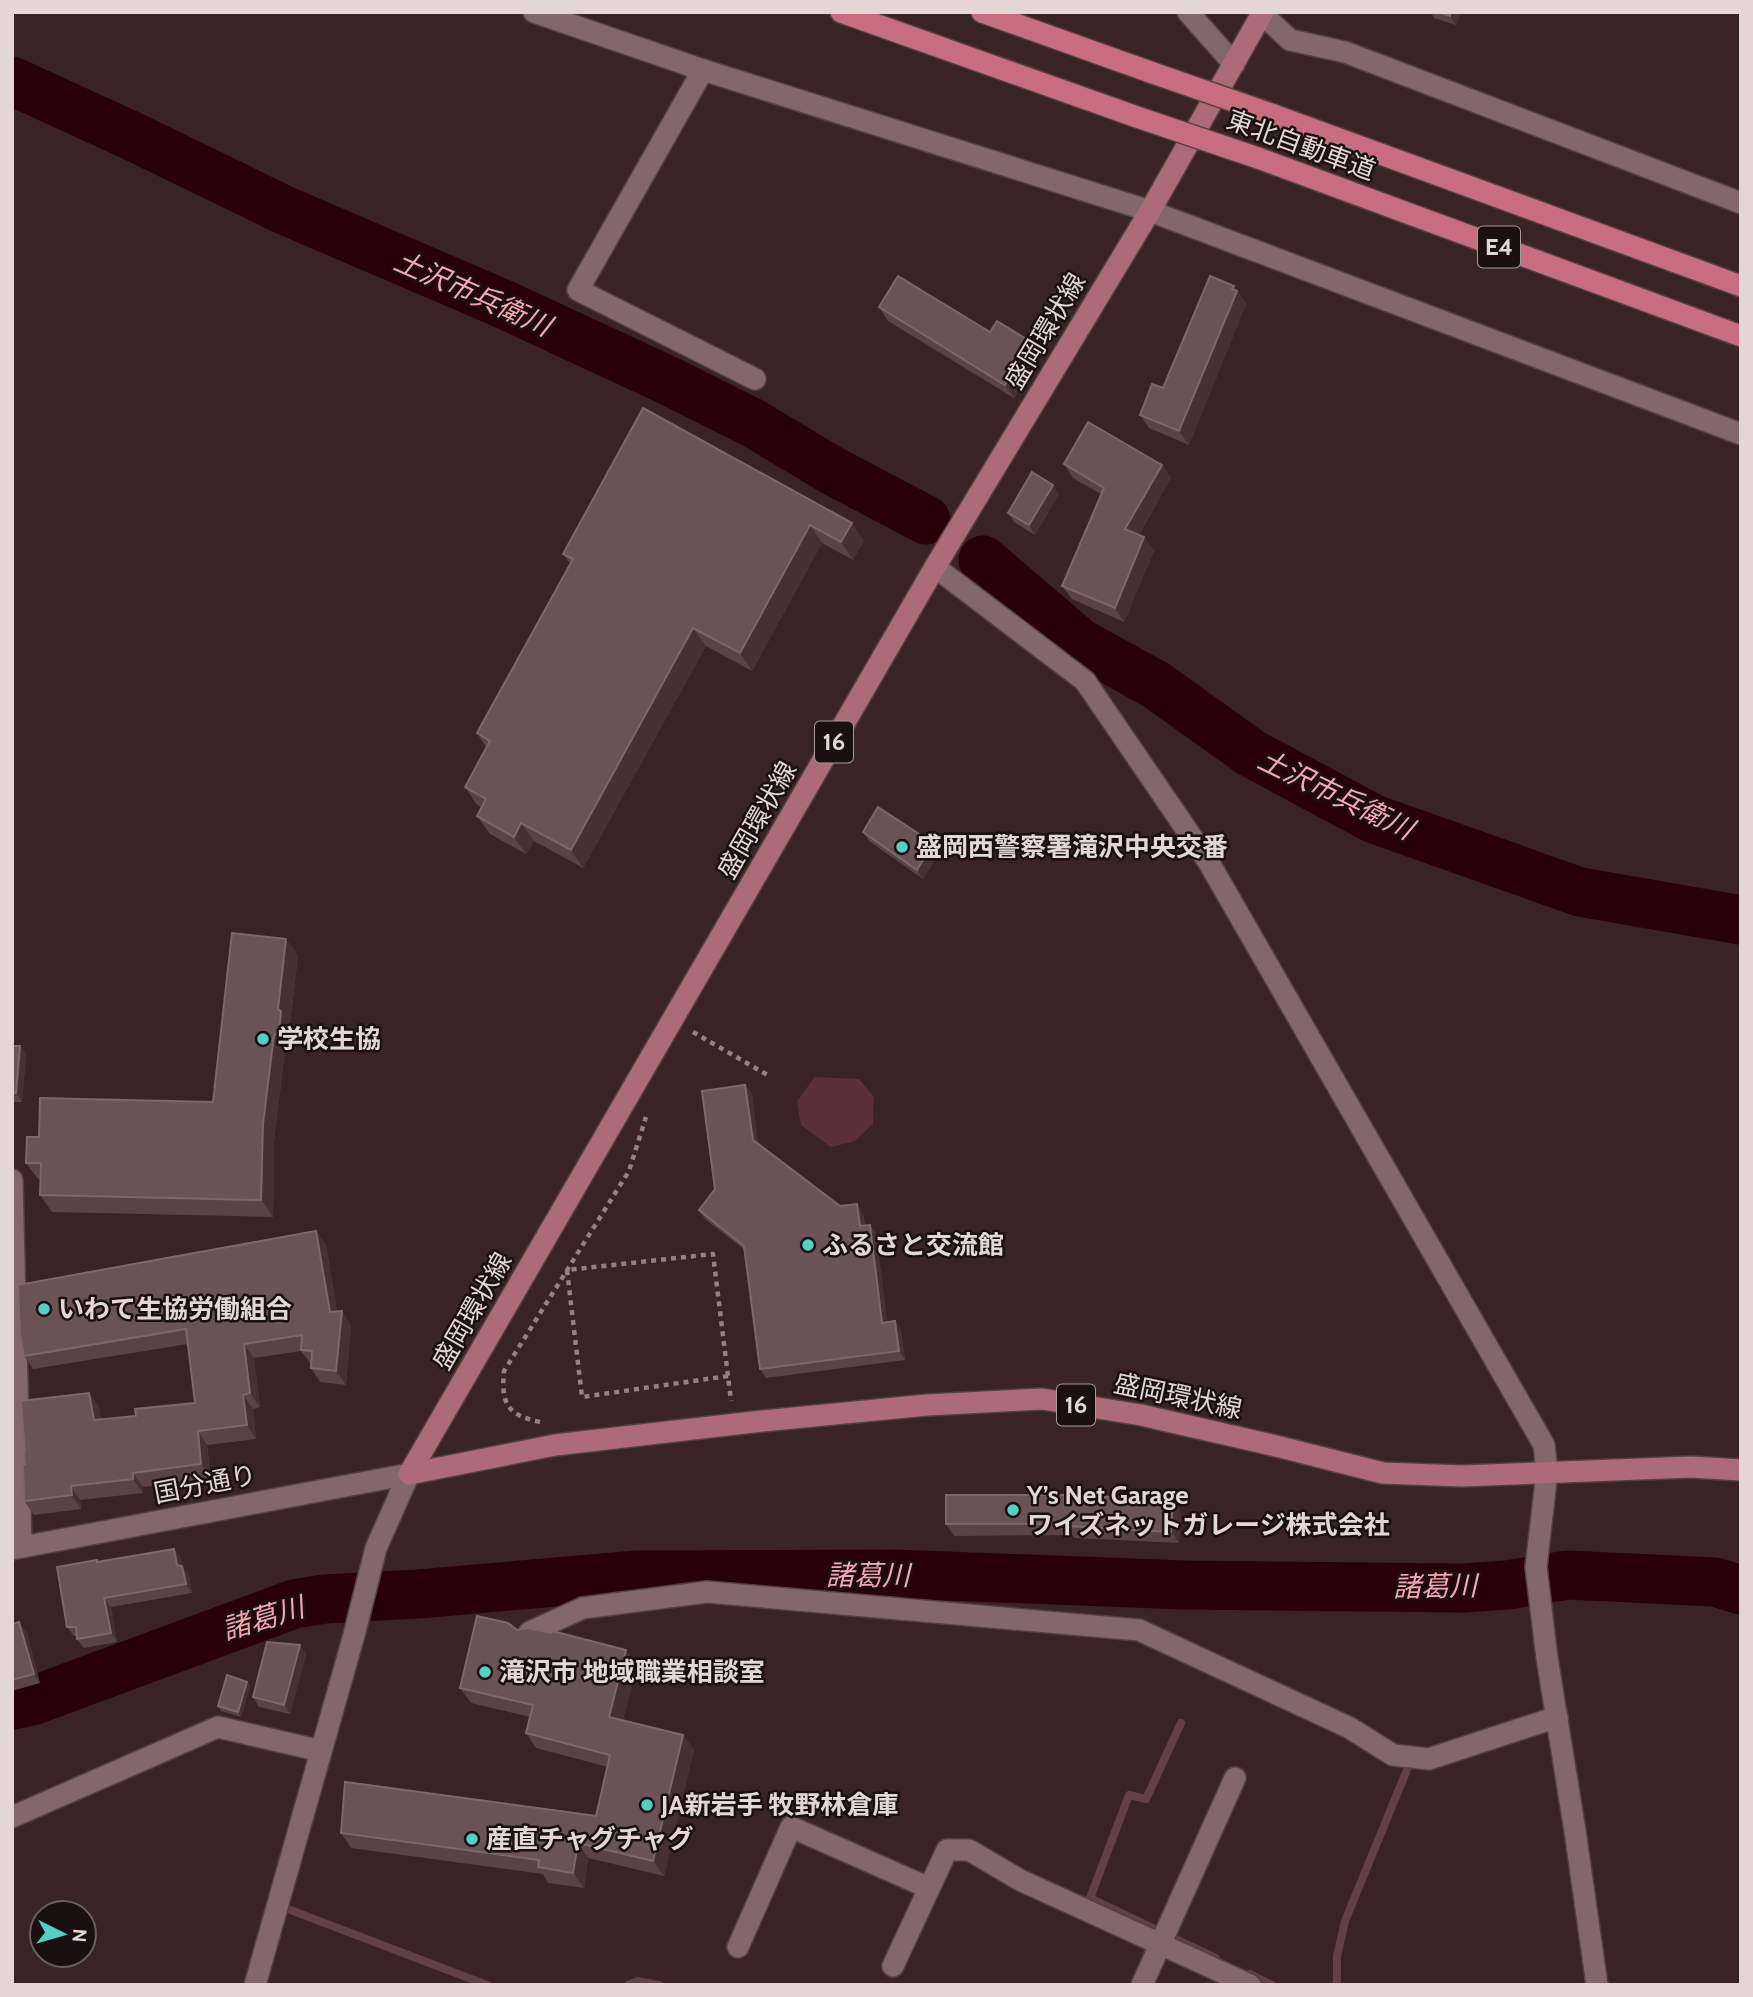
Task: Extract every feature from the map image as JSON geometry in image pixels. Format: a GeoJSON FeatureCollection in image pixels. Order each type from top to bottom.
{"type":"FeatureCollection","features":[{"type":"Feature","properties":{"kind":"highway","name":"東北自動車道"},"geometry":{"type":"LineString","coordinates":[[841,12],[1258,158],[1741,336]]}},
{"type":"Feature","properties":{"kind":"highway","name":"東北自動車道"},"geometry":{"type":"LineString","coordinates":[[982,12],[1274,115],[1741,286]]}},
{"type":"Feature","properties":{"kind":"main road","name":"盛岡環状線"},"geometry":{"type":"LineString","coordinates":[[408,1474],[935,567],[1150,211],[1262,13]]}},
{"type":"Feature","properties":{"kind":"main road","name":"盛岡環状線"},"geometry":{"type":"LineString","coordinates":[[408,1474],[555,1445],[927,1405],[1042,1399],[1154,1418],[1383,1473],[1462,1475],[1692,1467],[1741,1470]]}},
{"type":"Feature","properties":{"kind":"street"},"geometry":{"type":"LineString","coordinates":[[534,12],[702,70],[1150,211],[1741,434]]}},
{"type":"Feature","properties":{"kind":"street"},"geometry":{"type":"LineString","coordinates":[[1188,12],[1234,64]]}},
{"type":"Feature","properties":{"kind":"street"},"geometry":{"type":"LineString","coordinates":[[1262,13],[1290,40],[1346,52],[1741,203]]}},
{"type":"Feature","properties":{"kind":"street"},"geometry":{"type":"LineString","coordinates":[[702,70],[578,290],[755,379]]}},
{"type":"Feature","properties":{"kind":"street"},"geometry":{"type":"LineString","coordinates":[[935,567],[1085,681],[1200,849],[1544,1445],[1547,1472],[1536,1567],[1547,1658],[1597,1985]]}},
{"type":"Feature","properties":{"kind":"street"},"geometry":{"type":"LineString","coordinates":[[12,1180],[17,1548]]}},
{"type":"Feature","properties":{"kind":"street"},"geometry":{"type":"LineString","coordinates":[[255,1985],[376,1548],[408,1474]]}},
{"type":"Feature","properties":{"kind":"street","name":"国分通り"},"geometry":{"type":"LineString","coordinates":[[17,1548],[408,1474]]}},
{"type":"Feature","properties":{"kind":"street"},"geometry":{"type":"LineString","coordinates":[[530,1632],[583,1608],[707,1592],[1139,1630],[1350,1728],[1394,1755],[1429,1759],[1557,1717]]}},
{"type":"Feature","properties":{"kind":"street"},"geometry":{"type":"LineString","coordinates":[[12,1817],[218,1727],[321,1751]]}},
{"type":"Feature","properties":{"kind":"street"},"geometry":{"type":"LineString","coordinates":[[1142,1985],[1235,1778]]}},
{"type":"Feature","properties":{"kind":"street"},"geometry":{"type":"LineString","coordinates":[[738,1947],[791,1827],[929,1888]]}},
{"type":"Feature","properties":{"kind":"street"},"geometry":{"type":"LineString","coordinates":[[893,1966],[947,1850],[970,1850],[1020,1880],[1164,1936],[1250,1985]]}},
{"type":"Feature","properties":{"kind":"path"},"geometry":{"type":"LineString","coordinates":[[688,1029],[771,1077]]}},
{"type":"Feature","properties":{"kind":"path"},"geometry":{"type":"LineString","coordinates":[[546,1423],[522,1418],[506,1405],[502,1388],[504,1371],[629,1171],[648,1111]]}},
{"type":"Feature","properties":{"kind":"path"},"geometry":{"type":"LineString","coordinates":[[567,1270],[713,1254],[731,1402],[741,1401]]}},
{"type":"Feature","properties":{"kind":"path"},"geometry":{"type":"LineString","coordinates":[[567,1270],[582,1397],[728,1376]]}},
{"type":"Feature","properties":{"kind":"shaded area"},"geometry":{"type":"Polygon","coordinates":[[[815,1077],[859,1079],[874,1097],[873,1124],[855,1141],[831,1147],[801,1125],[797,1101],[815,1077]]]}},
{"type":"Feature","properties":{"kind":"building"},"geometry":{"type":"Polygon","coordinates":[[[898,276],[990,332],[997,321],[1031,342],[1005,385],[879,307],[898,276]]]}},
{"type":"Feature","properties":{"kind":"building"},"geometry":{"type":"Polygon","coordinates":[[[1210,276],[1234,286],[1232,289],[1237,291],[1179,431],[1140,415],[1152,384],[1163,388],[1210,276]]]}},
{"type":"Feature","properties":{"kind":"building"},"geometry":{"type":"Polygon","coordinates":[[[643,408],[852,523],[841,542],[810,525],[740,653],[693,628],[571,850],[521,823],[514,837],[477,816],[486,799],[465,787],[490,741],[477,733],[573,559],[563,554],[643,408]]]}},
{"type":"Feature","properties":{"kind":"building"},"geometry":{"type":"Polygon","coordinates":[[[1088,422],[1162,465],[1125,529],[1144,537],[1115,608],[1062,586],[1104,488],[1064,464],[1088,422]]]}},
{"type":"Feature","properties":{"kind":"building"},"geometry":{"type":"Polygon","coordinates":[[[1032,472],[1053,485],[1029,525],[1008,513],[1032,472]]]}},
{"type":"Feature","properties":{"kind":"building","name":"盛岡西警察署滝沢中央交番"},"geometry":{"type":"Polygon","coordinates":[[[878,807],[933,843],[917,870],[863,832],[878,807]]]}},
{"type":"Feature","properties":{"kind":"building"},"geometry":{"type":"Polygon","coordinates":[[[232,933],[286,939],[278,1009],[281,1011],[279,1033],[274,1035],[263,1124],[261,1200],[40,1195],[41,1163],[26,1163],[27,1137],[39,1137],[40,1098],[213,1102],[232,933]]]}},
{"type":"Feature","properties":{"kind":"building"},"geometry":{"type":"Polygon","coordinates":[[[12,1046],[20,1046],[16,1093],[12,1093],[12,1046]]]}},
{"type":"Feature","properties":{"kind":"building","name":"ふるさと交流館"},"geometry":{"type":"Polygon","coordinates":[[[745,1085],[753,1140],[840,1206],[857,1204],[860,1226],[870,1225],[882,1323],[895,1321],[899,1351],[760,1369],[744,1246],[699,1210],[715,1189],[702,1091],[745,1085]]]}},
{"type":"Feature","properties":{"kind":"building"},"geometry":{"type":"Polygon","coordinates":[[[316,1231],[330,1312],[342,1311],[336,1371],[311,1368],[312,1351],[301,1350],[302,1335],[244,1344],[250,1393],[243,1395],[247,1425],[198,1431],[201,1464],[133,1473],[133,1479],[71,1486],[72,1495],[24,1501],[25,1452],[21,1401],[89,1393],[94,1420],[136,1416],[135,1409],[195,1403],[186,1329],[24,1356],[18,1285],[316,1231]]]}},
{"type":"Feature","properties":{"kind":"building"},"geometry":{"type":"Polygon","coordinates":[[[946,1495],[1074,1495],[1173,1500],[1171,1532],[1066,1524],[946,1524],[946,1495]]]}},
{"type":"Feature","properties":{"kind":"building"},"geometry":{"type":"Polygon","coordinates":[[[174,1549],[177,1565],[182,1566],[186,1584],[104,1598],[111,1633],[77,1639],[76,1627],[67,1627],[57,1567],[174,1549]]]}},
{"type":"Feature","properties":{"kind":"building"},"geometry":{"type":"Polygon","coordinates":[[[477,1616],[508,1623],[517,1630],[528,1628],[551,1633],[552,1631],[626,1650],[609,1717],[683,1735],[653,1861],[578,1843],[573,1873],[538,1867],[539,1860],[341,1833],[345,1782],[596,1816],[610,1755],[526,1733],[533,1705],[460,1688],[477,1616]]]}},
{"type":"Feature","properties":{"kind":"building"},"geometry":{"type":"Polygon","coordinates":[[[19,1622],[34,1674],[12,1680],[12,1624],[19,1622]]]}},
{"type":"Feature","properties":{"kind":"building"},"geometry":{"type":"Polygon","coordinates":[[[267,1642],[300,1645],[284,1705],[253,1697],[267,1642]]]}},
{"type":"Feature","properties":{"kind":"building"},"geometry":{"type":"Polygon","coordinates":[[[227,1675],[247,1682],[238,1712],[218,1706],[227,1675]]]}},
{"type":"Feature","properties":{"kind":"waterway","name":"土沢市兵衛川"},"geometry":{"type":"LineString","coordinates":[[12,81],[284,210],[501,303],[669,381],[753,423],[833,471],[926,520]]}},
{"type":"Feature","properties":{"kind":"waterway","name":"土沢市兵衛川"},"geometry":{"type":"LineString","coordinates":[[983,560],[1080,643],[1156,685],[1251,753],[1374,819],[1580,892],[1741,920]]}},
{"type":"Feature","properties":{"kind":"waterway","name":"諸葛川"},"geometry":{"type":"LineString","coordinates":[[12,1705],[32,1701],[294,1604],[325,1599],[418,1594],[637,1575],[895,1574],[1185,1585],[1463,1588],[1507,1585],[1567,1575],[1715,1582],[1741,1590]]}},
{"type":"Feature","properties":{"kind":"waterway"},"geometry":{"type":"LineString","coordinates":[[1181,1723],[1146,1799],[1129,1795],[1090,1898],[1216,1958]]}},
{"type":"Feature","properties":{"kind":"waterway"},"geometry":{"type":"LineString","coordinates":[[1337,1985],[1337,1956],[1345,1921],[1411,1760]]}},
{"type":"Feature","properties":{"kind":"waterway"},"geometry":{"type":"LineString","coordinates":[[280,1906],[487,1985]]}},
{"type":"Feature","properties":{"kind":"waterway"},"geometry":{"type":"LineString","coordinates":[[1250,1974],[1272,1985]]}},
{"type":"Feature","properties":{"kind":"waterway"},"geometry":{"type":"LineString","coordinates":[[628,1985],[637,1981],[659,1985]]}},
{"type":"Feature","properties":{"kind":"place","name":"盛岡西警察署滝沢中央交番"},"geometry":{"type":"Point","coordinates":[902,847]}},
{"type":"Feature","properties":{"kind":"place","name":"学校生協"},"geometry":{"type":"Point","coordinates":[263,1039]}},
{"type":"Feature","properties":{"kind":"place","name":"ふるさと交流館"},"geometry":{"type":"Point","coordinates":[808,1245]}},
{"type":"Feature","properties":{"kind":"place","name":"いわて生協労働組合"},"geometry":{"type":"Point","coordinates":[44,1309]}},
{"type":"Feature","properties":{"kind":"place","name":"Y’s Net Garage ワイズネットガレージ株式会社"},"geometry":{"type":"Point","coordinates":[1013,1510]}},
{"type":"Feature","properties":{"kind":"place","name":"滝沢市 地域職業相談室"},"geometry":{"type":"Point","coordinates":[485,1672]}},
{"type":"Feature","properties":{"kind":"place","name":"JA新岩手 牧野林倉庫"},"geometry":{"type":"Point","coordinates":[647,1805]}},
{"type":"Feature","properties":{"kind":"place","name":"産直チャグチャグ"},"geometry":{"type":"Point","coordinates":[472,1839]}}]}
